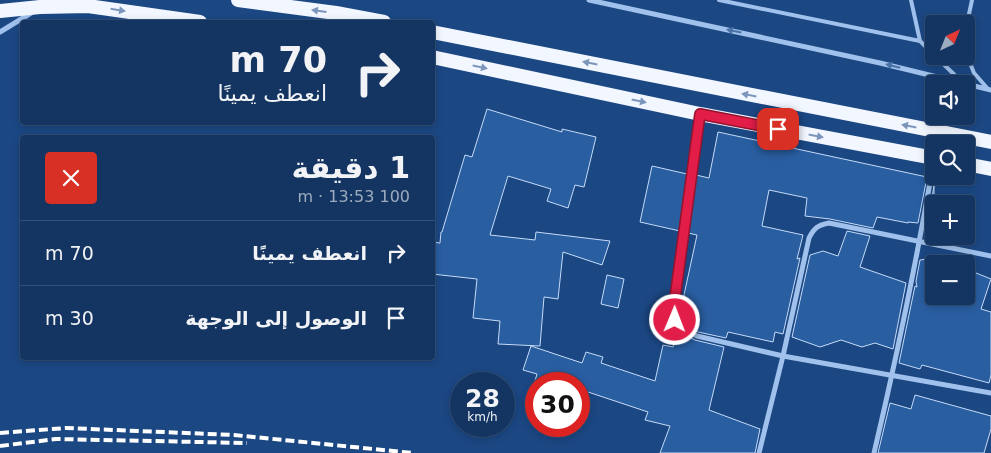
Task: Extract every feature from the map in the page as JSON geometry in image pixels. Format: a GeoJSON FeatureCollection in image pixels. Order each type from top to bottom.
{"type":"FeatureCollection","features":[{"type":"Feature","properties":{"kind":"highway"},"geometry":{"type":"LineString","coordinates":[[238,0],[373,20]]}},
{"type":"Feature","properties":{"kind":"highway"},"geometry":{"type":"LineString","coordinates":[[0,11],[40,7],[88,6],[186,20]]}},
{"type":"Feature","properties":{"kind":"highway"},"geometry":{"type":"LineString","coordinates":[[435,33],[991,142]]}},
{"type":"Feature","properties":{"kind":"highway"},"geometry":{"type":"LineString","coordinates":[[435,58],[700,114],[925,157]]}},
{"type":"Feature","properties":{"kind":"highway"},"geometry":{"type":"LineString","coordinates":[[975,166],[991,169]]}},
{"type":"Feature","properties":{"kind":"street"},"geometry":{"type":"LineString","coordinates":[[589,0],[880,62],[931,75]]}},
{"type":"Feature","properties":{"kind":"street"},"geometry":{"type":"LineString","coordinates":[[0,32],[40,7]]}},
{"type":"Feature","properties":{"kind":"street"},"geometry":{"type":"LineString","coordinates":[[975,86],[989,90]]}},
{"type":"Feature","properties":{"kind":"street"},"geometry":{"type":"LineString","coordinates":[[700,114],[674,305],[675,320],[680,328],[697,336],[783,356],[991,393]]}},
{"type":"Feature","properties":{"kind":"street"},"geometry":{"type":"LineString","coordinates":[[874,453],[892,376],[930,185]]}},
{"type":"Feature","properties":{"kind":"street"},"geometry":{"type":"LineString","coordinates":[[759,453],[809,238],[812,231],[819,225],[829,223],[920,240],[991,256]]}},
{"type":"Feature","properties":{"kind":"lane"},"geometry":{"type":"LineString","coordinates":[[720,0],[920,41]]}},
{"type":"Feature","properties":{"kind":"lane"},"geometry":{"type":"LineString","coordinates":[[910,0],[920,41],[925,46]]}},
{"type":"Feature","properties":{"kind":"lane"},"geometry":{"type":"LineString","coordinates":[[969,15],[972,0]]}},
{"type":"Feature","properties":{"kind":"lane"},"geometry":{"type":"LineString","coordinates":[[944,65],[954,75]]}},
{"type":"Feature","properties":{"kind":"lane"},"geometry":{"type":"LineString","coordinates":[[971,65],[974,73],[989,90]]}},
{"type":"Feature","properties":{"kind":"building"},"geometry":{"type":"Polygon","coordinates":[[[487,109],[562,132],[562,129],[596,137],[584,187],[575,185],[568,208],[547,201],[551,189],[508,176],[490,235],[535,240],[536,232],[610,241],[602,265],[563,252],[558,299],[544,297],[540,346],[498,344],[500,321],[473,318],[477,279],[435,274],[435,242],[440,243],[441,232],[465,155],[472,157],[487,109]]]}},
{"type":"Feature","properties":{"kind":"building"},"geometry":{"type":"Polygon","coordinates":[[[718,132],[925,177],[925,185],[918,223],[877,217],[873,228],[805,216],[807,198],[769,190],[762,226],[803,235],[797,259],[800,258],[783,334],[775,332],[773,342],[728,332],[726,338],[698,332],[684,325],[679,318],[697,235],[688,233],[696,175],[709,178],[718,132]]]}},
{"type":"Feature","properties":{"kind":"building"},"geometry":{"type":"Polygon","coordinates":[[[652,166],[687,174],[680,231],[640,222],[652,166]]]}},
{"type":"Feature","properties":{"kind":"building"},"geometry":{"type":"Polygon","coordinates":[[[847,231],[870,236],[860,267],[906,283],[893,349],[875,343],[862,347],[841,340],[820,347],[792,337],[810,255],[823,251],[838,256],[847,231]]]}},
{"type":"Feature","properties":{"kind":"building"},"geometry":{"type":"Polygon","coordinates":[[[925,259],[925,305],[975,305],[975,273],[991,279],[981,309],[991,312],[991,375],[989,383],[922,365],[920,369],[899,363],[915,286],[917,287],[916,281],[920,260],[925,259]]]}},
{"type":"Feature","properties":{"kind":"building"},"geometry":{"type":"Polygon","coordinates":[[[607,275],[624,279],[618,308],[601,304],[607,275]]]}},
{"type":"Feature","properties":{"kind":"building"},"geometry":{"type":"Polygon","coordinates":[[[677,330],[695,340],[724,347],[709,410],[760,429],[755,453],[660,453],[670,426],[645,420],[648,412],[590,393],[590,372],[530,372],[523,370],[531,346],[582,363],[586,352],[603,357],[601,363],[655,381],[663,345],[673,347],[677,330]]]}},
{"type":"Feature","properties":{"kind":"building"},"geometry":{"type":"Polygon","coordinates":[[[915,395],[991,416],[991,429],[984,453],[878,453],[890,403],[911,409],[915,395]]]}},
{"type":"Feature","properties":{"kind":"railway"},"geometry":{"type":"LineString","coordinates":[[0,433],[66,428],[234,435],[413,453]]}},
{"type":"Feature","properties":{"kind":"railway"},"geometry":{"type":"LineString","coordinates":[[0,446],[56,439],[247,443]]}},
{"type":"Feature","properties":{"kind":"route"},"geometry":{"type":"LineString","coordinates":[[675,320],[674,305],[700,114],[778,129]]}}]}
